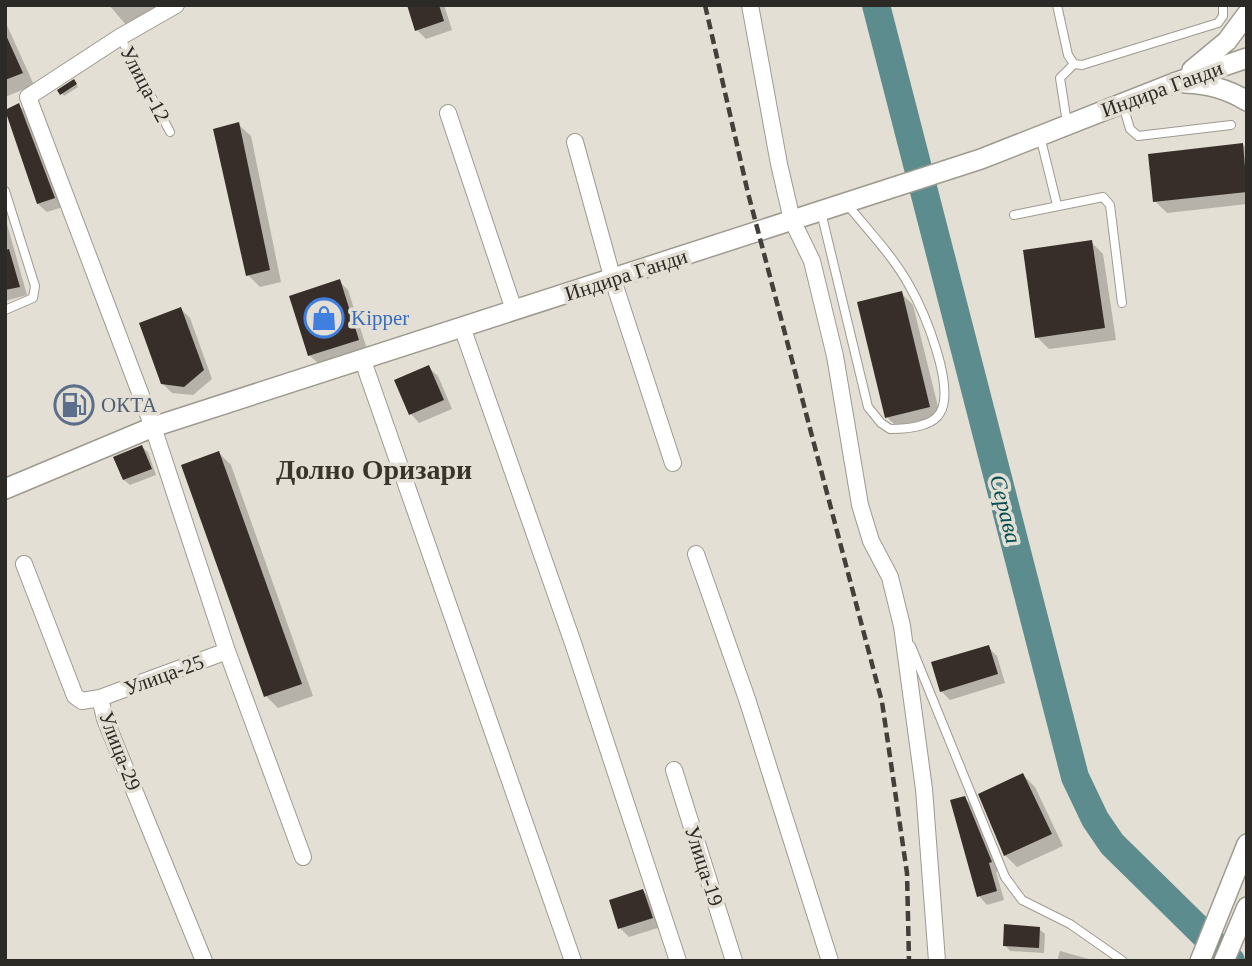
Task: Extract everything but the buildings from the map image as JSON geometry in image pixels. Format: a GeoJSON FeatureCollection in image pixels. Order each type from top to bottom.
{"type":"FeatureCollection","features":[{"type":"Feature","properties":{"kind":"street"},"geometry":{"type":"LineString","coordinates":[[176,5],[120,37],[28,97],[153,428],[227,651],[303,857]]}},
{"type":"Feature","properties":{"kind":"street"},"geometry":{"type":"LineString","coordinates":[[750,5],[765,102],[792,220],[811,261],[835,356],[860,505],[871,541],[890,577],[902,626],[924,789],[937,961]]}},
{"type":"Feature","properties":{"kind":"street"},"geometry":{"type":"LineString","coordinates":[[1174,83],[1227,41],[1247,14]]}},
{"type":"Feature","properties":{"kind":"street","name":"Индира Ганди"},"geometry":{"type":"LineString","coordinates":[[5,489],[153,428],[942,172],[1174,83],[1247,58]]}},
{"type":"Feature","properties":{"kind":"street"},"geometry":{"type":"LineString","coordinates":[[1174,83],[1203,83],[1230,90],[1247,101]]}},
{"type":"Feature","properties":{"kind":"street"},"geometry":{"type":"LineString","coordinates":[[448,113],[514,310]]}},
{"type":"Feature","properties":{"kind":"street"},"geometry":{"type":"LineString","coordinates":[[575,142],[613,280],[673,463]]}},
{"type":"Feature","properties":{"kind":"street"},"geometry":{"type":"LineString","coordinates":[[462,327],[573,643],[678,961]]}},
{"type":"Feature","properties":{"kind":"street"},"geometry":{"type":"LineString","coordinates":[[363,361],[573,961]]}},
{"type":"Feature","properties":{"kind":"street"},"geometry":{"type":"LineString","coordinates":[[696,554],[747,699],[830,961]]}},
{"type":"Feature","properties":{"kind":"street","name":"Улица-29"},"geometry":{"type":"LineString","coordinates":[[24,564],[75,696],[82,701],[100,698],[105,719],[204,961]]}},
{"type":"Feature","properties":{"kind":"street","name":"Улица-25"},"geometry":{"type":"LineString","coordinates":[[100,698],[227,651]]}},
{"type":"Feature","properties":{"kind":"street","name":"Улица-19"},"geometry":{"type":"LineString","coordinates":[[674,771],[734,961]]}},
{"type":"Feature","properties":{"kind":"street"},"geometry":{"type":"LineString","coordinates":[[1200,961],[1247,844]]}},
{"type":"Feature","properties":{"kind":"street"},"geometry":{"type":"LineString","coordinates":[[1224,961],[1247,908]]}},
{"type":"Feature","properties":{"kind":"lane"},"geometry":{"type":"LineString","coordinates":[[1057,5],[1068,55],[1074,64],[1082,65],[1217,23],[1223,16],[1223,5]]}},
{"type":"Feature","properties":{"kind":"lane","name":"Улица-12"},"geometry":{"type":"LineString","coordinates":[[120,37],[170,132]]}},
{"type":"Feature","properties":{"kind":"lane"},"geometry":{"type":"LineString","coordinates":[[1068,125],[1059,78],[1074,64]]}},
{"type":"Feature","properties":{"kind":"lane"},"geometry":{"type":"LineString","coordinates":[[1122,103],[1130,129],[1138,136],[1231,125]]}},
{"type":"Feature","properties":{"kind":"lane"},"geometry":{"type":"LineString","coordinates":[[1040,136],[1057,205]]}},
{"type":"Feature","properties":{"kind":"lane"},"geometry":{"type":"LineString","coordinates":[[5,191],[35,286],[33,298],[5,310]]}},
{"type":"Feature","properties":{"kind":"lane"},"geometry":{"type":"LineString","coordinates":[[1014,215],[1102,197],[1110,205],[1122,303]]}},
{"type":"Feature","properties":{"kind":"lane"},"geometry":{"type":"LineString","coordinates":[[820,211],[869,407],[881,423],[890,429],[932,422],[940,413],[947,394],[936,350],[909,285],[846,203]]}},
{"type":"Feature","properties":{"kind":"lane"},"geometry":{"type":"LineString","coordinates":[[902,626],[1005,877],[1022,900],[1070,924],[1123,961]]}},
{"type":"Feature","properties":{"kind":"waterway","name":"Серава"},"geometry":{"type":"LineString","coordinates":[[876,5],[1075,777],[1095,819],[1112,844],[1231,961]]}},
{"type":"Feature","properties":{"kind":"railway"},"geometry":{"type":"LineString","coordinates":[[705,5],[748,193],[882,702],[907,873],[909,961]]}},
{"type":"Feature","properties":{"kind":"place","name":"Kipper"},"geometry":{"type":"Point","coordinates":[324,318]}},
{"type":"Feature","properties":{"kind":"place","name":"ОКТА"},"geometry":{"type":"Point","coordinates":[74,405]}},
{"type":"Feature","properties":{"kind":"district","name":"Долно Оризари"},"geometry":{"type":"Point","coordinates":[374,469]}}]}
